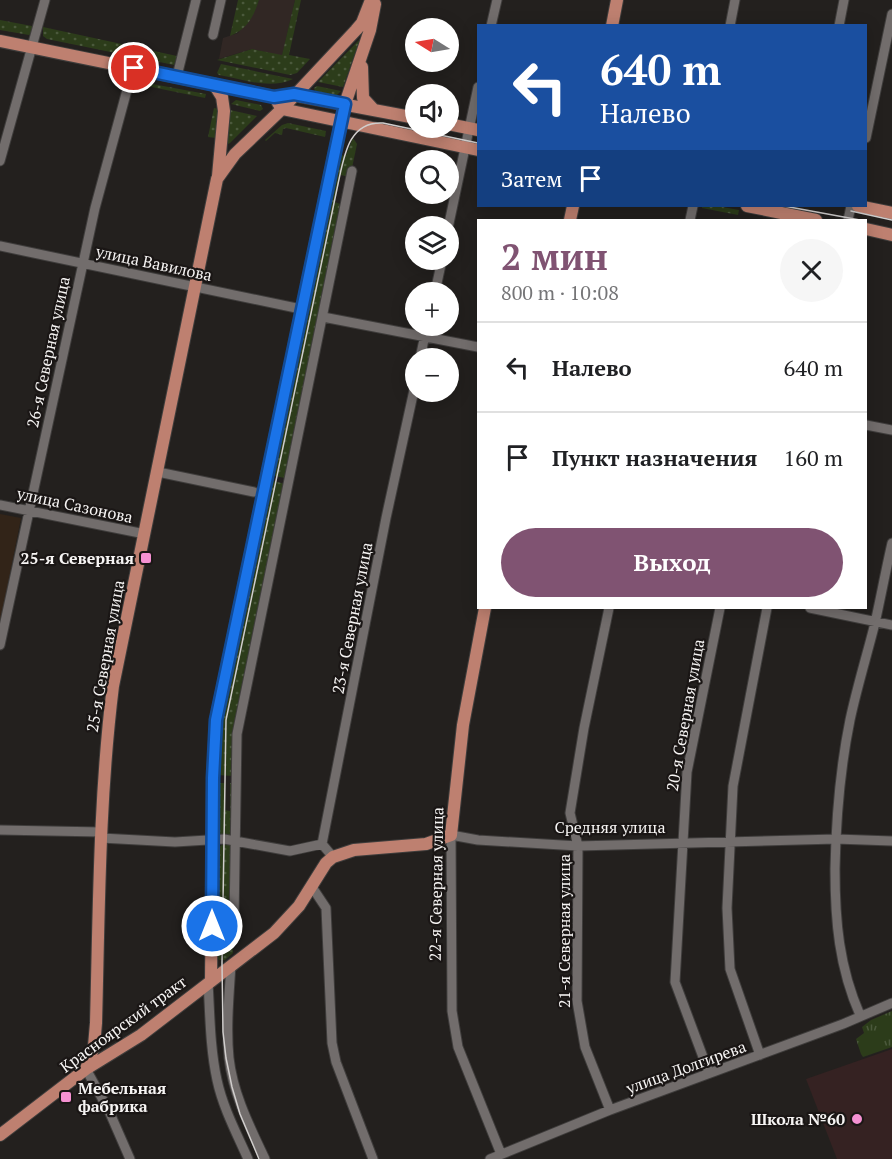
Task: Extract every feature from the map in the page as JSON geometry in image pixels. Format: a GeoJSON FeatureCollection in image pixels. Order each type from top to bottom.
{"type":"FeatureCollection","features":[{"type":"Feature","properties":{"kind":"main road","name":"25-я Северная улица"},"geometry":{"type":"LineString","coordinates":[[86,1069],[94,1046],[96,1023],[101,835],[107,731],[113,686],[217,179],[235,154],[282,109],[356,30],[371,0]]}},
{"type":"Feature","properties":{"kind":"main road"},"geometry":{"type":"LineString","coordinates":[[209,981],[216,720],[345,104],[362,59],[376,0]]}},
{"type":"Feature","properties":{"kind":"main road"},"geometry":{"type":"LineString","coordinates":[[612,24],[617,0]]}},
{"type":"Feature","properties":{"kind":"main road"},"geometry":{"type":"LineString","coordinates":[[0,41],[274,97],[294,94],[405,116]]}},
{"type":"Feature","properties":{"kind":"main road"},"geometry":{"type":"LineString","coordinates":[[362,59],[362,92],[366,103],[374,110]]}},
{"type":"Feature","properties":{"kind":"main road"},"geometry":{"type":"LineString","coordinates":[[214,84],[222,97],[224,111],[217,179]]}},
{"type":"Feature","properties":{"kind":"main road"},"geometry":{"type":"LineString","coordinates":[[274,97],[282,109],[477,150]]}},
{"type":"Feature","properties":{"kind":"main road"},"geometry":{"type":"LineString","coordinates":[[459,126],[474,129]]}},
{"type":"Feature","properties":{"kind":"main road"},"geometry":{"type":"LineString","coordinates":[[751,207],[799,219]]}},
{"type":"Feature","properties":{"kind":"main road"},"geometry":{"type":"LineString","coordinates":[[863,207],[892,213]]}},
{"type":"Feature","properties":{"kind":"main road"},"geometry":{"type":"LineString","coordinates":[[867,229],[892,235]]}},
{"type":"Feature","properties":{"kind":"main road","name":"22-я Северная улица"},"geometry":{"type":"LineString","coordinates":[[451,835],[463,725],[485,609]]}},
{"type":"Feature","properties":{"kind":"main road","name":"Средняя улица"},"geometry":{"type":"LineString","coordinates":[[333,857],[354,850],[426,844],[451,835]]}},
{"type":"Feature","properties":{"kind":"main road","name":"Красноярский тракт"},"geometry":{"type":"LineString","coordinates":[[0,1135],[86,1069],[141,1035],[274,933],[299,906],[326,863],[333,857]]}},
{"type":"Feature","properties":{"kind":"street"},"geometry":{"type":"LineString","coordinates":[[0,161],[45,0]]}},
{"type":"Feature","properties":{"kind":"street"},"geometry":{"type":"LineString","coordinates":[[177,76],[196,0]]}},
{"type":"Feature","properties":{"kind":"street"},"geometry":{"type":"LineString","coordinates":[[213,35],[221,0]]}},
{"type":"Feature","properties":{"kind":"street"},"geometry":{"type":"LineString","coordinates":[[492,24],[497,0]]}},
{"type":"Feature","properties":{"kind":"street"},"geometry":{"type":"LineString","coordinates":[[730,24],[735,0]]}},
{"type":"Feature","properties":{"kind":"street"},"geometry":{"type":"LineString","coordinates":[[839,24],[844,0]]}},
{"type":"Feature","properties":{"kind":"street"},"geometry":{"type":"LineString","coordinates":[[867,133],[892,14]]}},
{"type":"Feature","properties":{"kind":"street","name":"26-я Северная улица"},"geometry":{"type":"LineString","coordinates":[[0,645],[95,208],[134,68]]}},
{"type":"Feature","properties":{"kind":"street"},"geometry":{"type":"LineString","coordinates":[[451,216],[466,147],[474,129],[477,98]]}},
{"type":"Feature","properties":{"kind":"street"},"geometry":{"type":"LineString","coordinates":[[234,921],[237,734],[352,171]]}},
{"type":"Feature","properties":{"kind":"street","name":"улица Вавилова"},"geometry":{"type":"LineString","coordinates":[[0,246],[301,309]]}},
{"type":"Feature","properties":{"kind":"street"},"geometry":{"type":"LineString","coordinates":[[323,317],[477,347]]}},
{"type":"Feature","properties":{"kind":"street"},"geometry":{"type":"LineString","coordinates":[[422,348],[425,337]]}},
{"type":"Feature","properties":{"kind":"street","name":"23-я Северная улица"},"geometry":{"type":"LineString","coordinates":[[321,844],[412,402]]}},
{"type":"Feature","properties":{"kind":"street"},"geometry":{"type":"LineString","coordinates":[[867,424],[892,430]]}},
{"type":"Feature","properties":{"kind":"street"},"geometry":{"type":"LineString","coordinates":[[158,472],[254,492]]}},
{"type":"Feature","properties":{"kind":"street","name":"улица Сазонова"},"geometry":{"type":"LineString","coordinates":[[0,504],[145,534]]}},
{"type":"Feature","properties":{"kind":"street"},"geometry":{"type":"LineString","coordinates":[[860,1015],[852,997],[839,950],[835,908],[836,839],[840,786],[850,720],[892,543]]}},
{"type":"Feature","properties":{"kind":"street","name":"21-я Северная улица"},"geometry":{"type":"LineString","coordinates":[[609,609],[584,728],[570,813],[578,846],[577,1001],[585,1047],[610,1110]]}},
{"type":"Feature","properties":{"kind":"street","name":"20-я Северная улица"},"geometry":{"type":"LineString","coordinates":[[709,1074],[675,982],[687,772],[720,609]]}},
{"type":"Feature","properties":{"kind":"street"},"geometry":{"type":"LineString","coordinates":[[760,1055],[730,969],[727,908],[733,786],[767,609]]}},
{"type":"Feature","properties":{"kind":"street"},"geometry":{"type":"LineString","coordinates":[[815,609],[892,625]]}},
{"type":"Feature","properties":{"kind":"street"},"geometry":{"type":"LineString","coordinates":[[0,830],[101,835],[175,842],[213,838],[290,851],[321,844],[333,857]]}},
{"type":"Feature","properties":{"kind":"street","name":"Средняя улица"},"geometry":{"type":"LineString","coordinates":[[451,835],[478,840],[578,846],[836,839],[892,841]]}},
{"type":"Feature","properties":{"kind":"street","name":"22-я Северная улица"},"geometry":{"type":"LineString","coordinates":[[451,835],[452,1011],[458,1047],[501,1154]]}},
{"type":"Feature","properties":{"kind":"street"},"geometry":{"type":"LineString","coordinates":[[312,887],[326,908],[332,1043],[336,1062],[374,1159]]}},
{"type":"Feature","properties":{"kind":"street"},"geometry":{"type":"LineString","coordinates":[[231,965],[229,1060],[244,1114],[265,1159]]}},
{"type":"Feature","properties":{"kind":"street"},"geometry":{"type":"LineString","coordinates":[[209,981],[211,1045],[217,1082],[248,1159]]}},
{"type":"Feature","properties":{"kind":"street","name":"улица Долгирева"},"geometry":{"type":"LineString","coordinates":[[490,1159],[610,1110],[843,1024],[892,1003]]}},
{"type":"Feature","properties":{"kind":"street"},"geometry":{"type":"LineString","coordinates":[[86,1069],[109,1111],[130,1159]]}},
{"type":"Feature","properties":{"kind":"shaded area"},"geometry":{"type":"Polygon","coordinates":[[[259,0],[295,0],[282,56],[252,49],[219,59],[223,38],[238,33],[255,10],[259,0]]]}},
{"type":"Feature","properties":{"kind":"shaded area"},"geometry":{"type":"Polygon","coordinates":[[[0,514],[21,518],[0,624],[0,514]]]}},
{"type":"Feature","properties":{"kind":"shaded area","name":"Школа №60"},"geometry":{"type":"Polygon","coordinates":[[[892,1049],[892,1159],[837,1159],[806,1079],[892,1049]]]}},
{"type":"Feature","properties":{"kind":"green space"},"geometry":{"type":"Polygon","coordinates":[[[238,0],[259,0],[249,22],[230,36],[238,0]]]}},
{"type":"Feature","properties":{"kind":"green space"},"geometry":{"type":"Polygon","coordinates":[[[295,0],[301,0],[289,55],[310,59],[297,73],[290,75],[217,60],[252,49],[282,55],[295,0]]]}},
{"type":"Feature","properties":{"kind":"green space"},"geometry":{"type":"Polygon","coordinates":[[[0,20],[32,26],[35,29],[29,35],[0,30],[0,20]]]}},
{"type":"Feature","properties":{"kind":"green space"},"geometry":{"type":"Polygon","coordinates":[[[43,27],[177,56],[174,65],[47,39],[43,36],[43,27]]]}},
{"type":"Feature","properties":{"kind":"green space"},"geometry":{"type":"Polygon","coordinates":[[[360,39],[343,87],[318,82],[360,39]]]}},
{"type":"Feature","properties":{"kind":"green space"},"geometry":{"type":"Polygon","coordinates":[[[221,64],[293,79],[275,84],[246,81],[219,75],[217,73],[221,64]]]}},
{"type":"Feature","properties":{"kind":"green space"},"geometry":{"type":"Polygon","coordinates":[[[142,82],[206,94],[205,98],[137,84],[142,82]]]}},
{"type":"Feature","properties":{"kind":"green space"},"geometry":{"type":"Polygon","coordinates":[[[317,86],[341,91],[336,96],[315,91],[314,88],[317,86]]]}},
{"type":"Feature","properties":{"kind":"green space"},"geometry":{"type":"Polygon","coordinates":[[[236,100],[261,105],[263,109],[260,111],[231,104],[236,100]]]}},
{"type":"Feature","properties":{"kind":"green space"},"geometry":{"type":"Polygon","coordinates":[[[214,108],[219,109],[216,138],[208,137],[214,108]]]}},
{"type":"Feature","properties":{"kind":"green space"},"geometry":{"type":"Polygon","coordinates":[[[230,110],[257,116],[226,145],[230,110]]]}},
{"type":"Feature","properties":{"kind":"green space"},"geometry":{"type":"Polygon","coordinates":[[[288,123],[326,131],[325,137],[286,128],[283,129],[282,135],[275,133],[265,140],[282,125],[288,123]]]}},
{"type":"Feature","properties":{"kind":"green space"},"geometry":{"type":"Polygon","coordinates":[[[353,138],[357,144],[352,168],[348,167],[346,176],[340,175],[335,202],[340,204],[285,478],[269,475],[337,156],[346,155],[353,138]]]}},
{"type":"Feature","properties":{"kind":"green space"},"geometry":{"type":"Polygon","coordinates":[[[722,207],[739,210],[738,215],[702,208],[722,207]]]}},
{"type":"Feature","properties":{"kind":"green space"},"geometry":{"type":"Polygon","coordinates":[[[270,480],[285,484],[234,776],[217,775],[220,726],[270,480]]]}},
{"type":"Feature","properties":{"kind":"green space"},"geometry":{"type":"Polygon","coordinates":[[[217,783],[224,783],[224,810],[230,811],[230,783],[234,783],[233,832],[230,835],[221,835],[217,832],[217,783]]]}},
{"type":"Feature","properties":{"kind":"green space"},"geometry":{"type":"Polygon","coordinates":[[[227,842],[231,844],[233,953],[225,960],[219,960],[217,958],[217,848],[227,842]]]}},
{"type":"Feature","properties":{"kind":"green space"},"geometry":{"type":"Polygon","coordinates":[[[892,1011],[892,1047],[863,1057],[856,1039],[864,1033],[862,1027],[871,1020],[892,1011]]]}},
{"type":"Feature","properties":{"kind":"tram line"},"geometry":{"type":"LineString","coordinates":[[259,1159],[240,1114],[232,1087],[223,1032],[226,720],[340,174],[346,152],[355,134],[371,124],[383,123],[477,143]]}},
{"type":"Feature","properties":{"kind":"tram line"},"geometry":{"type":"LineString","coordinates":[[789,207],[855,219]]}},
{"type":"Feature","properties":{"kind":"tram line"},"geometry":{"type":"LineString","coordinates":[[851,211],[892,220]]}},
{"type":"Feature","properties":{"kind":"place","name":"25-я Северная"},"geometry":{"type":"Point","coordinates":[146,558]}},
{"type":"Feature","properties":{"kind":"place","name":"Мебельная фабрика"},"geometry":{"type":"Point","coordinates":[66,1097]}},
{"type":"Feature","properties":{"kind":"place","name":"Школа №60"},"geometry":{"type":"Point","coordinates":[857,1119]}},
{"type":"Feature","properties":{"kind":"route"},"geometry":{"type":"LineString","coordinates":[[134,68],[274,97],[294,94],[345,104],[216,720],[213,778],[212,926]]}}]}
